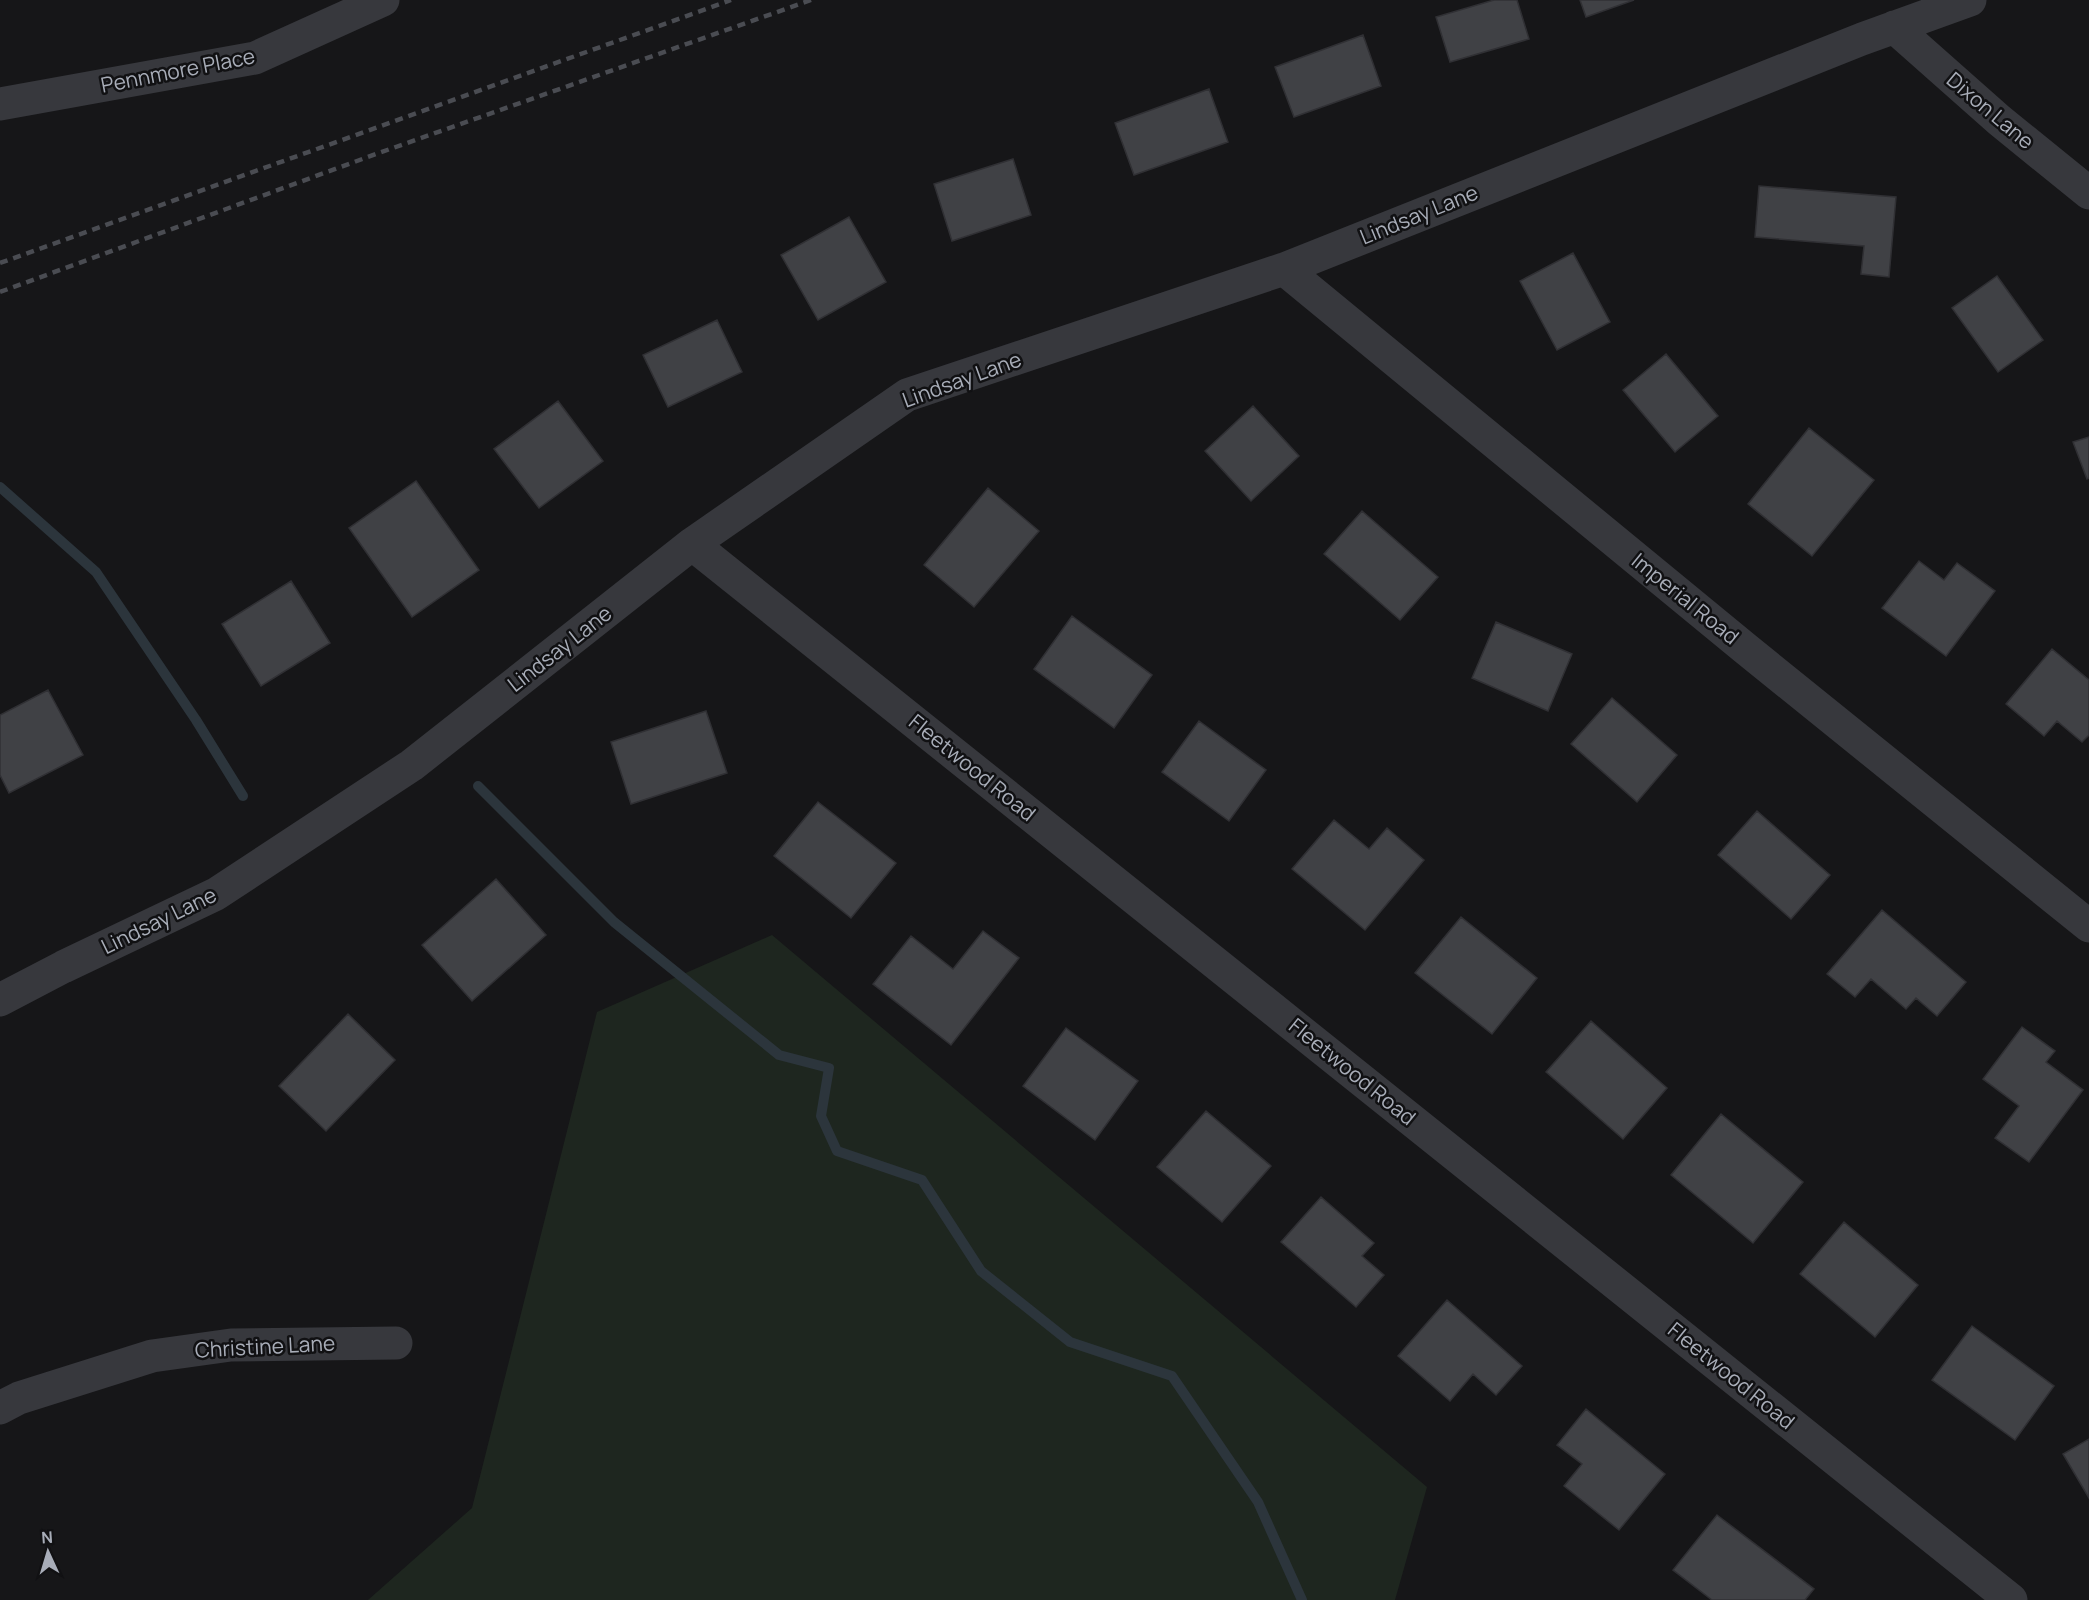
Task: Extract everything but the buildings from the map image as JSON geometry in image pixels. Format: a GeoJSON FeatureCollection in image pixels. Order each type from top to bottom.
{"type":"FeatureCollection","features":[{"type":"Feature","properties":{"kind":"street","name":"Pennmore Place"},"geometry":{"type":"LineString","coordinates":[[0,104],[255,58],[383,0]]}},
{"type":"Feature","properties":{"kind":"street","name":"Lindsay Lane"},"geometry":{"type":"LineString","coordinates":[[0,1000],[63,967],[216,894],[403,772],[692,544],[907,395],[1284,269],[1894,27],[1970,0]]}},
{"type":"Feature","properties":{"kind":"street","name":"Dixon Lane"},"geometry":{"type":"LineString","coordinates":[[1894,27],[1999,120],[2089,193]]}},
{"type":"Feature","properties":{"kind":"street","name":"Imperial Road"},"geometry":{"type":"LineString","coordinates":[[1284,269],[1728,634],[2089,926]]}},
{"type":"Feature","properties":{"kind":"street","name":"Fleetwood Road"},"geometry":{"type":"LineString","coordinates":[[692,544],[2011,1600]]}},
{"type":"Feature","properties":{"kind":"street","name":"Christine Lane"},"geometry":{"type":"LineString","coordinates":[[0,1408],[19,1398],[152,1356],[231,1345],[396,1343]]}},
{"type":"Feature","properties":{"kind":"shaded area"},"geometry":{"type":"Polygon","coordinates":[[[772,935],[1427,1487],[1395,1600],[368,1600],[472,1508],[597,1012],[772,935]]]}},
{"type":"Feature","properties":{"kind":"waterway"},"geometry":{"type":"LineString","coordinates":[[0,487],[96,572],[196,720],[243,796]]}},
{"type":"Feature","properties":{"kind":"waterway"},"geometry":{"type":"LineString","coordinates":[[478,786],[614,922],[779,1055],[829,1068],[821,1116],[837,1151],[922,1180],[981,1271],[1070,1342],[1172,1376],[1258,1502],[1302,1600]]}},
{"type":"Feature","properties":{"kind":"railway"},"geometry":{"type":"LineString","coordinates":[[0,263],[731,0]]}},
{"type":"Feature","properties":{"kind":"railway"},"geometry":{"type":"LineString","coordinates":[[0,292],[376,154],[811,0]]}}]}
